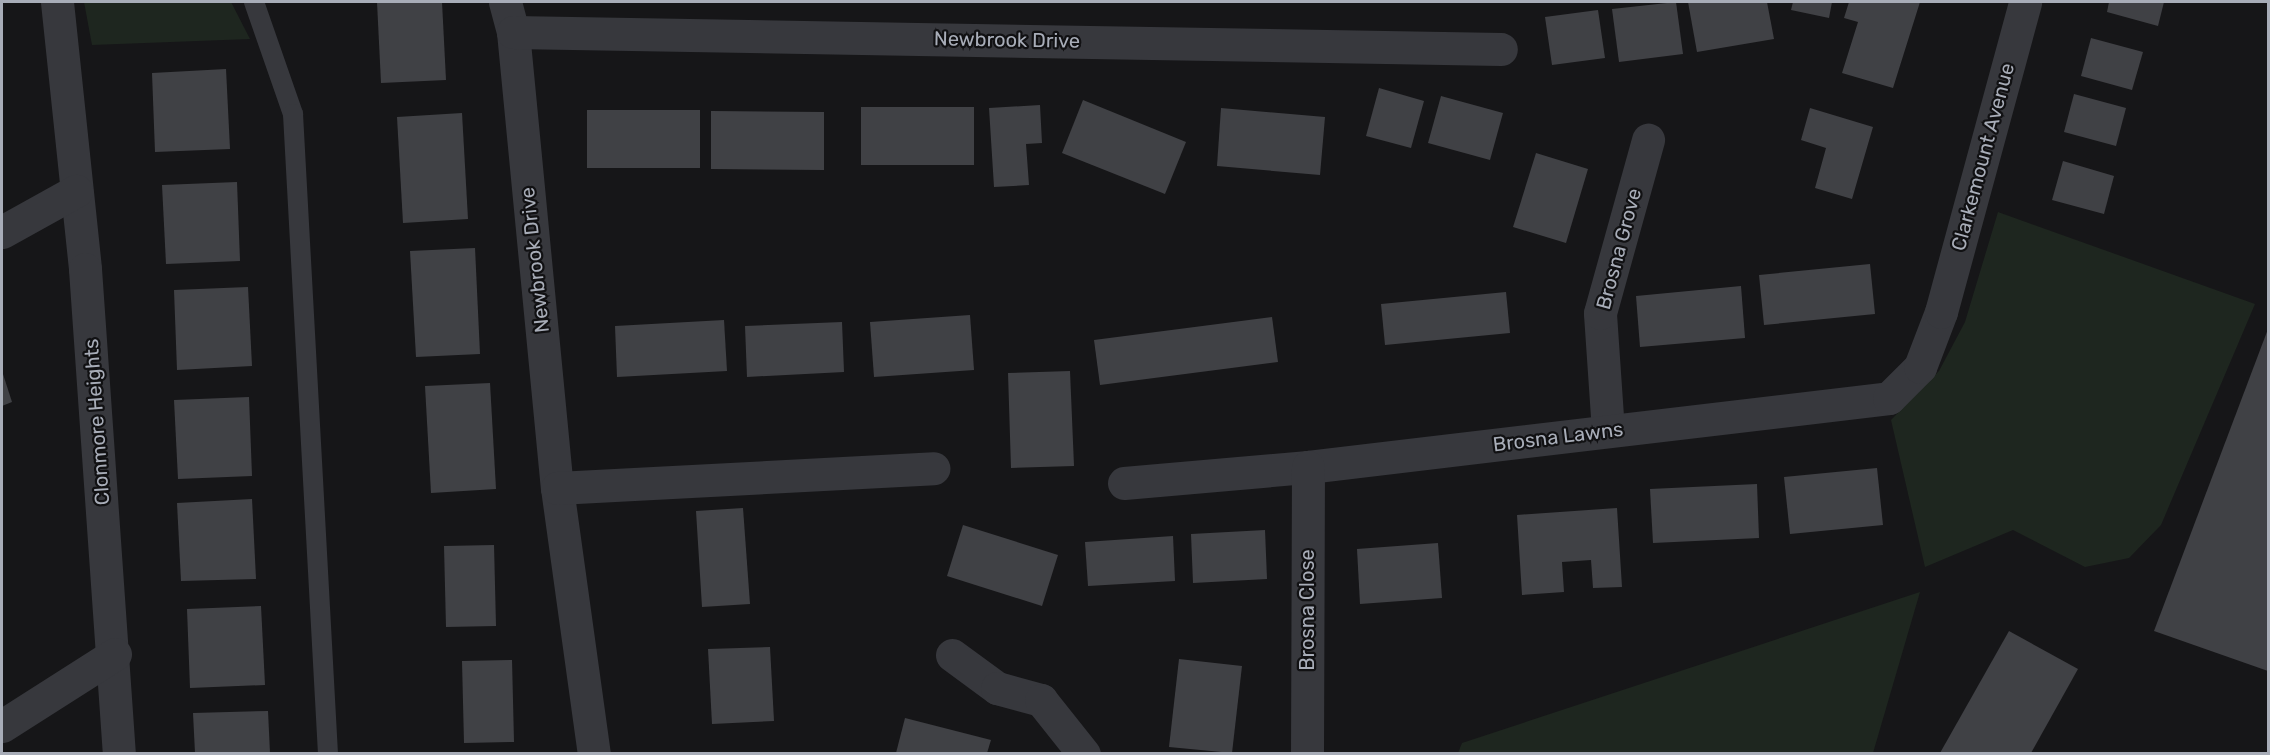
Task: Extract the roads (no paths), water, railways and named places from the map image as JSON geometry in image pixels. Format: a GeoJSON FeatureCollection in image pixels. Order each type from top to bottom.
{"type":"FeatureCollection","features":[{"type":"Feature","properties":{"kind":"street","name":"Clonmore Heights"},"geometry":{"type":"LineString","coordinates":[[57,2],[115,654],[119,753]]}},
{"type":"Feature","properties":{"kind":"street","name":"Clarkemount Avenue"},"geometry":{"type":"LineString","coordinates":[[1941,312],[2025,2]]}},
{"type":"Feature","properties":{"kind":"street","name":"Newbrook Drive"},"geometry":{"type":"LineString","coordinates":[[594,753],[557,488],[509,17],[1501,49]]}},
{"type":"Feature","properties":{"kind":"street","name":"Brosna Grove"},"geometry":{"type":"LineString","coordinates":[[1608,431],[1600,313],[1648,140]]}},
{"type":"Feature","properties":{"kind":"street"},"geometry":{"type":"LineString","coordinates":[[2,232],[75,191]]}},
{"type":"Feature","properties":{"kind":"street","name":"Brosna Lawns"},"geometry":{"type":"LineString","coordinates":[[1124,483],[1308,467],[1888,398],[1920,367],[1941,312]]}},
{"type":"Feature","properties":{"kind":"street","name":"Brosna Close"},"geometry":{"type":"LineString","coordinates":[[1307,753],[1308,467]]}},
{"type":"Feature","properties":{"kind":"street"},"geometry":{"type":"LineString","coordinates":[[557,488],[933,468]]}},
{"type":"Feature","properties":{"kind":"street"},"geometry":{"type":"LineString","coordinates":[[2,726],[115,654]]}},
{"type":"Feature","properties":{"kind":"street"},"geometry":{"type":"LineString","coordinates":[[952,655],[997,688],[1041,700],[1084,753]]}},
{"type":"Feature","properties":{"kind":"lane"},"geometry":{"type":"LineString","coordinates":[[254,2],[293,114],[328,753]]}}]}
